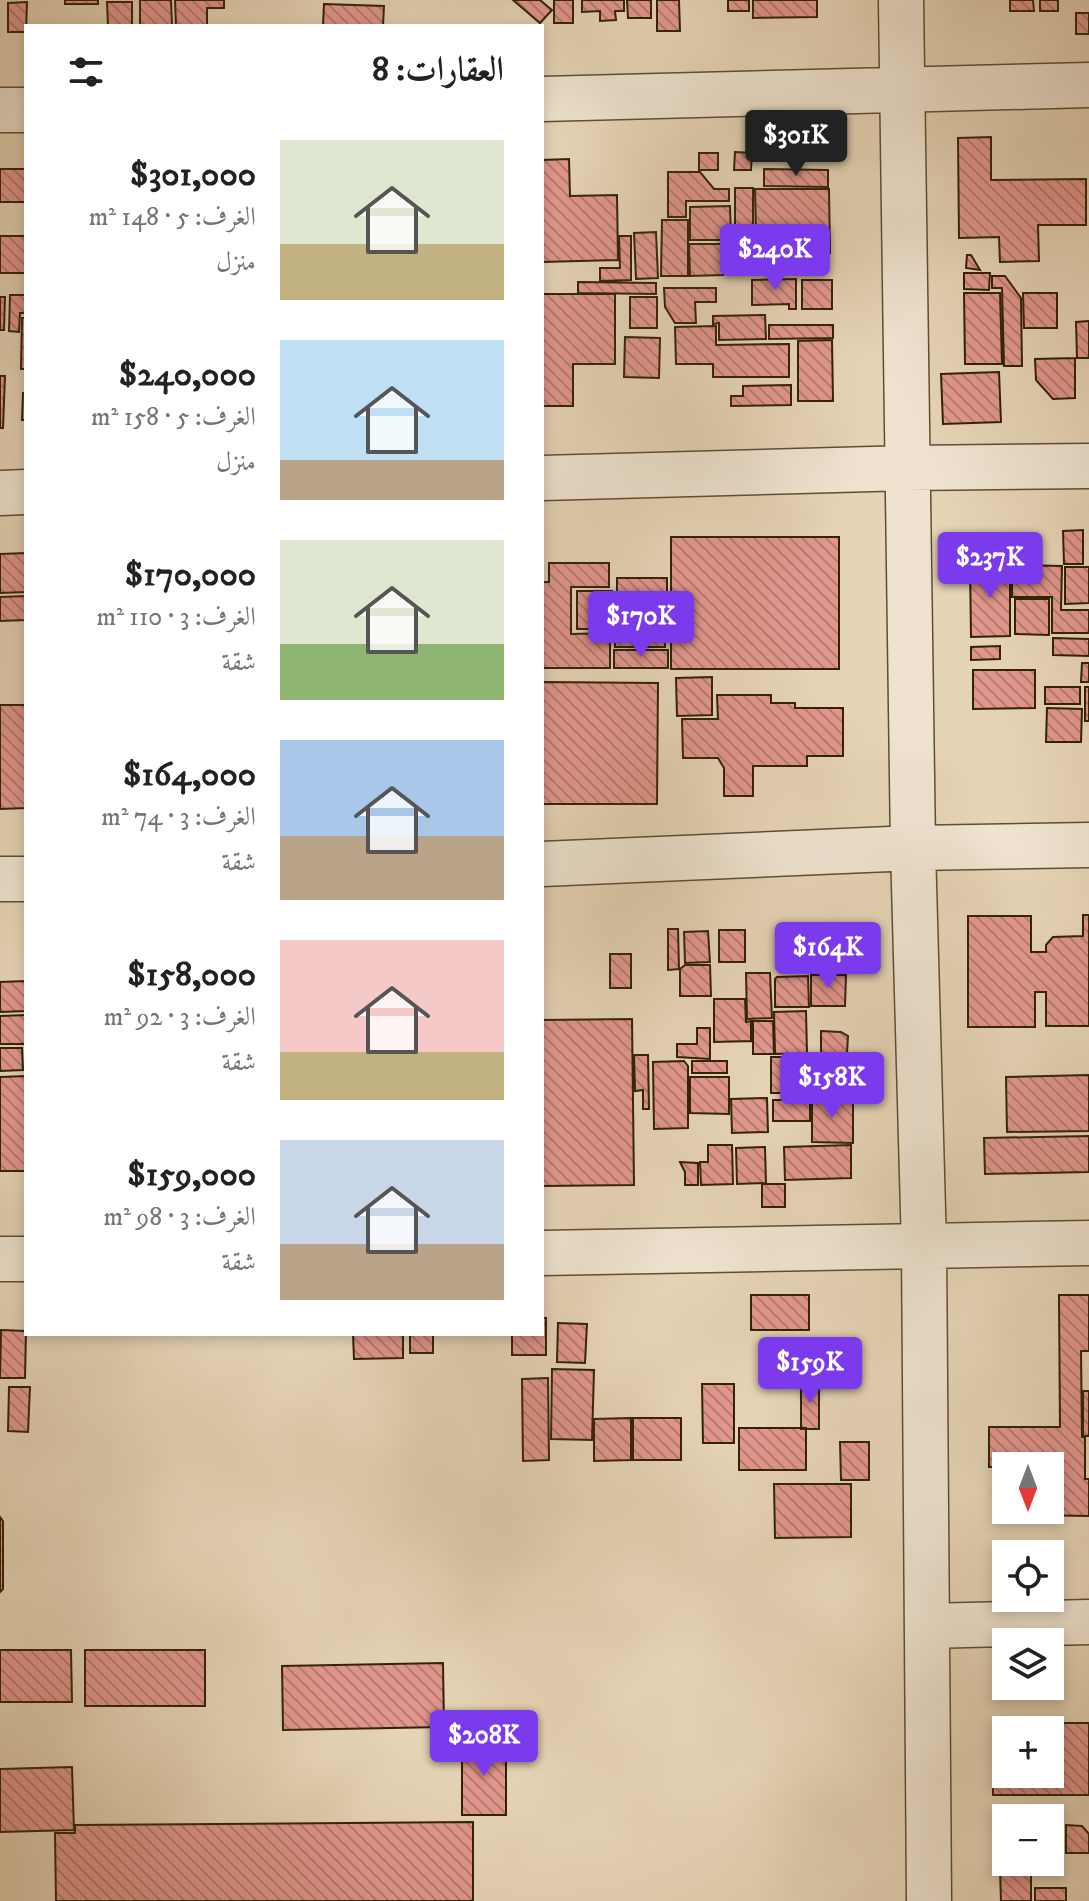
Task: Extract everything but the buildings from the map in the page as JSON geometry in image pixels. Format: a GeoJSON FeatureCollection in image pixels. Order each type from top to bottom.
{"type":"FeatureCollection","features":[{"type":"Feature","properties":{"kind":"street"},"geometry":{"type":"LineString","coordinates":[[901,0],[913,848],[924,1247],[929,1901]]}},
{"type":"Feature","properties":{"kind":"street"},"geometry":{"type":"LineString","coordinates":[[544,99],[1089,85]]}},
{"type":"Feature","properties":{"kind":"street"},"geometry":{"type":"LineString","coordinates":[[0,110],[24,110]]}},
{"type":"Feature","properties":{"kind":"street"},"geometry":{"type":"LineString","coordinates":[[544,478],[1089,466]]}},
{"type":"Feature","properties":{"kind":"street"},"geometry":{"type":"LineString","coordinates":[[0,493],[24,492]]}},
{"type":"Feature","properties":{"kind":"street"},"geometry":{"type":"LineString","coordinates":[[544,864],[913,848],[1089,845]]}},
{"type":"Feature","properties":{"kind":"street"},"geometry":{"type":"LineString","coordinates":[[0,879],[24,879]]}},
{"type":"Feature","properties":{"kind":"street"},"geometry":{"type":"LineString","coordinates":[[544,1253],[1089,1243]]}},
{"type":"Feature","properties":{"kind":"street"},"geometry":{"type":"LineString","coordinates":[[0,1259],[24,1259]]}},
{"type":"Feature","properties":{"kind":"street"},"geometry":{"type":"LineString","coordinates":[[927,1626],[1089,1622]]}}]}
